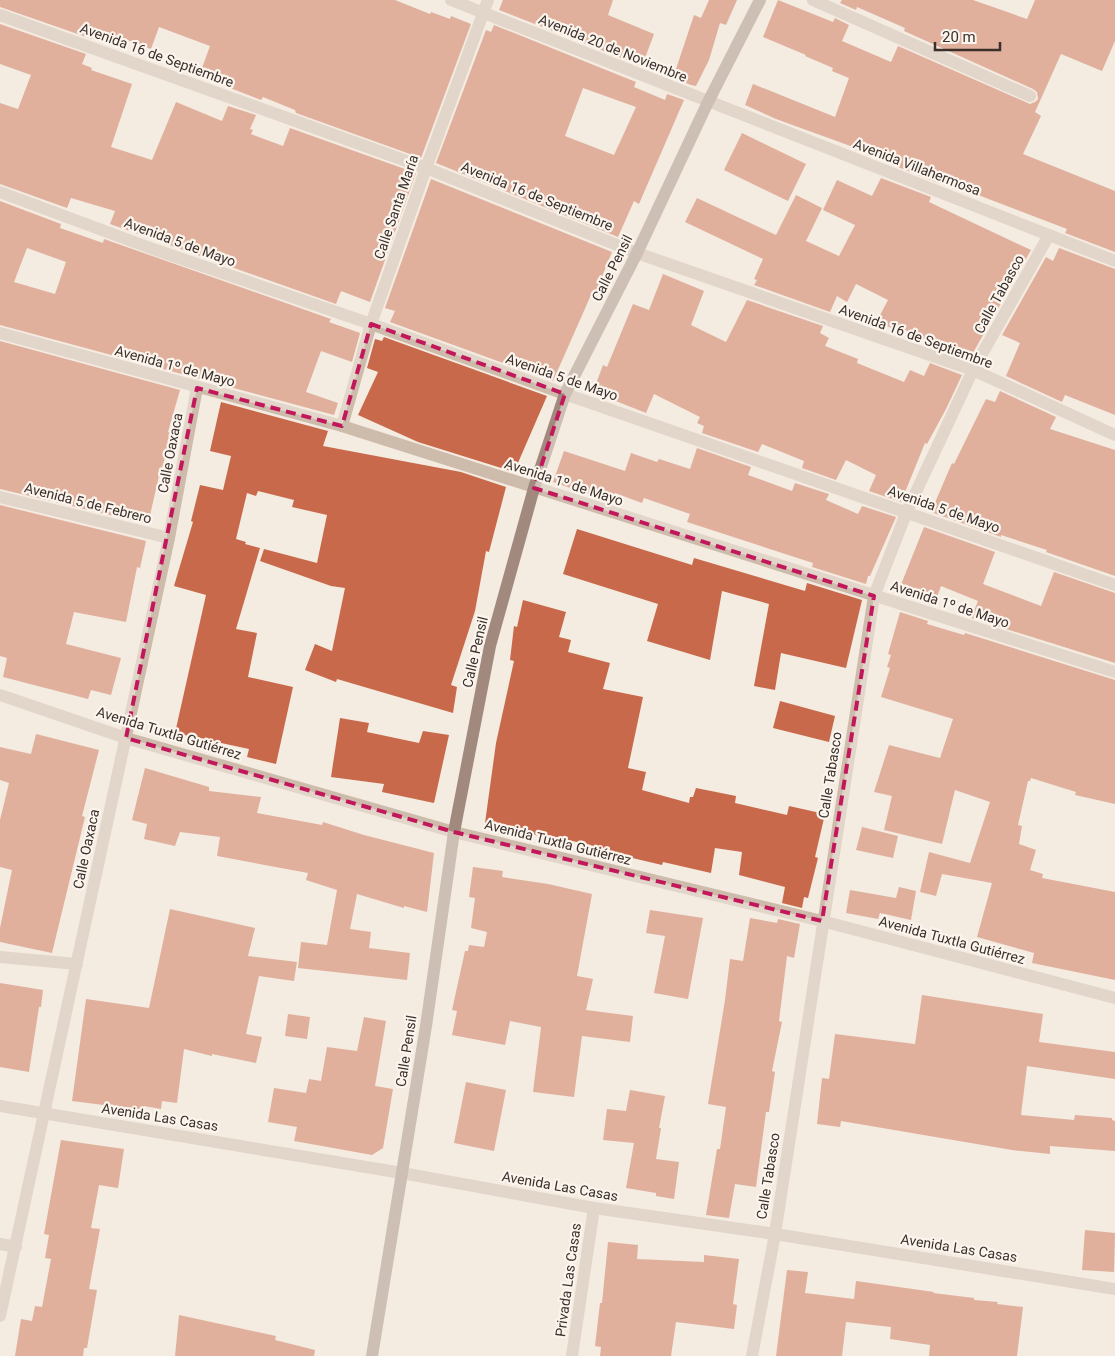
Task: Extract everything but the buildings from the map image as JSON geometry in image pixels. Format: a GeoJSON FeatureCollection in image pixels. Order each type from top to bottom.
{"type":"FeatureCollection","features":[{"type":"Feature","properties":{"kind":"main road","name":"Calle Pensil"},"geometry":{"type":"LineString","coordinates":[[372,1356],[426,1026],[454,832],[490,646],[534,488],[565,394],[637,253],[708,102],[760,0]]}},
{"type":"Feature","properties":{"kind":"street","name":"Avenida 20 de Noviembre"},"geometry":{"type":"LineString","coordinates":[[451,0],[486,6],[708,102]]}},
{"type":"Feature","properties":{"kind":"street"},"geometry":{"type":"LineString","coordinates":[[813,0],[1030,96]]}},
{"type":"Feature","properties":{"kind":"street","name":"Calle Santa María"},"geometry":{"type":"LineString","coordinates":[[342,426],[371,324],[486,6]]}},
{"type":"Feature","properties":{"kind":"street","name":"Avenida 16 de Septiembre"},"geometry":{"type":"LineString","coordinates":[[0,14],[426,168],[637,253],[973,370],[1115,435]]}},
{"type":"Feature","properties":{"kind":"street","name":"Avenida Villahermosa"},"geometry":{"type":"LineString","coordinates":[[708,102],[1115,261]]}},
{"type":"Feature","properties":{"kind":"street","name":"Avenida 5 de Mayo"},"geometry":{"type":"LineString","coordinates":[[0,192],[153,249],[1115,585]]}},
{"type":"Feature","properties":{"kind":"street","name":"Calle Tabasco"},"geometry":{"type":"LineString","coordinates":[[752,1356],[774,1234],[874,596],[907,511],[973,370],[1049,235]]}},
{"type":"Feature","properties":{"kind":"street","name":"Avenida 1º de Mayo"},"geometry":{"type":"LineString","coordinates":[[0,333],[342,426],[1115,672]]}},
{"type":"Feature","properties":{"kind":"street","name":"Calle Oaxaca"},"geometry":{"type":"LineString","coordinates":[[0,1316],[169,538],[197,388]]}},
{"type":"Feature","properties":{"kind":"street","name":"Avenida 5 de Febrero"},"geometry":{"type":"LineString","coordinates":[[0,497],[169,538]]}},
{"type":"Feature","properties":{"kind":"street","name":"Avenida Tuxtla Gutiérrez"},"geometry":{"type":"LineString","coordinates":[[0,695],[126,738],[454,832],[822,921],[1115,998]]}},
{"type":"Feature","properties":{"kind":"street"},"geometry":{"type":"LineString","coordinates":[[0,957],[77,964]]}},
{"type":"Feature","properties":{"kind":"street","name":"Avenida Las Casas"},"geometry":{"type":"LineString","coordinates":[[0,1106],[402,1172],[594,1208],[774,1234],[1115,1289]]}},
{"type":"Feature","properties":{"kind":"street","name":"Privada Las Casas"},"geometry":{"type":"LineString","coordinates":[[572,1356],[594,1208]]}},
{"type":"Feature","properties":{"kind":"street"},"geometry":{"type":"LineString","coordinates":[[0,1244],[16,1247]]}},
{"type":"Feature","properties":{"kind":"highlighted area"},"geometry":{"type":"Polygon","coordinates":[[[371,324],[565,394],[534,488],[874,596],[822,921],[454,832],[126,738],[197,388],[342,426],[371,324]]]}}]}
